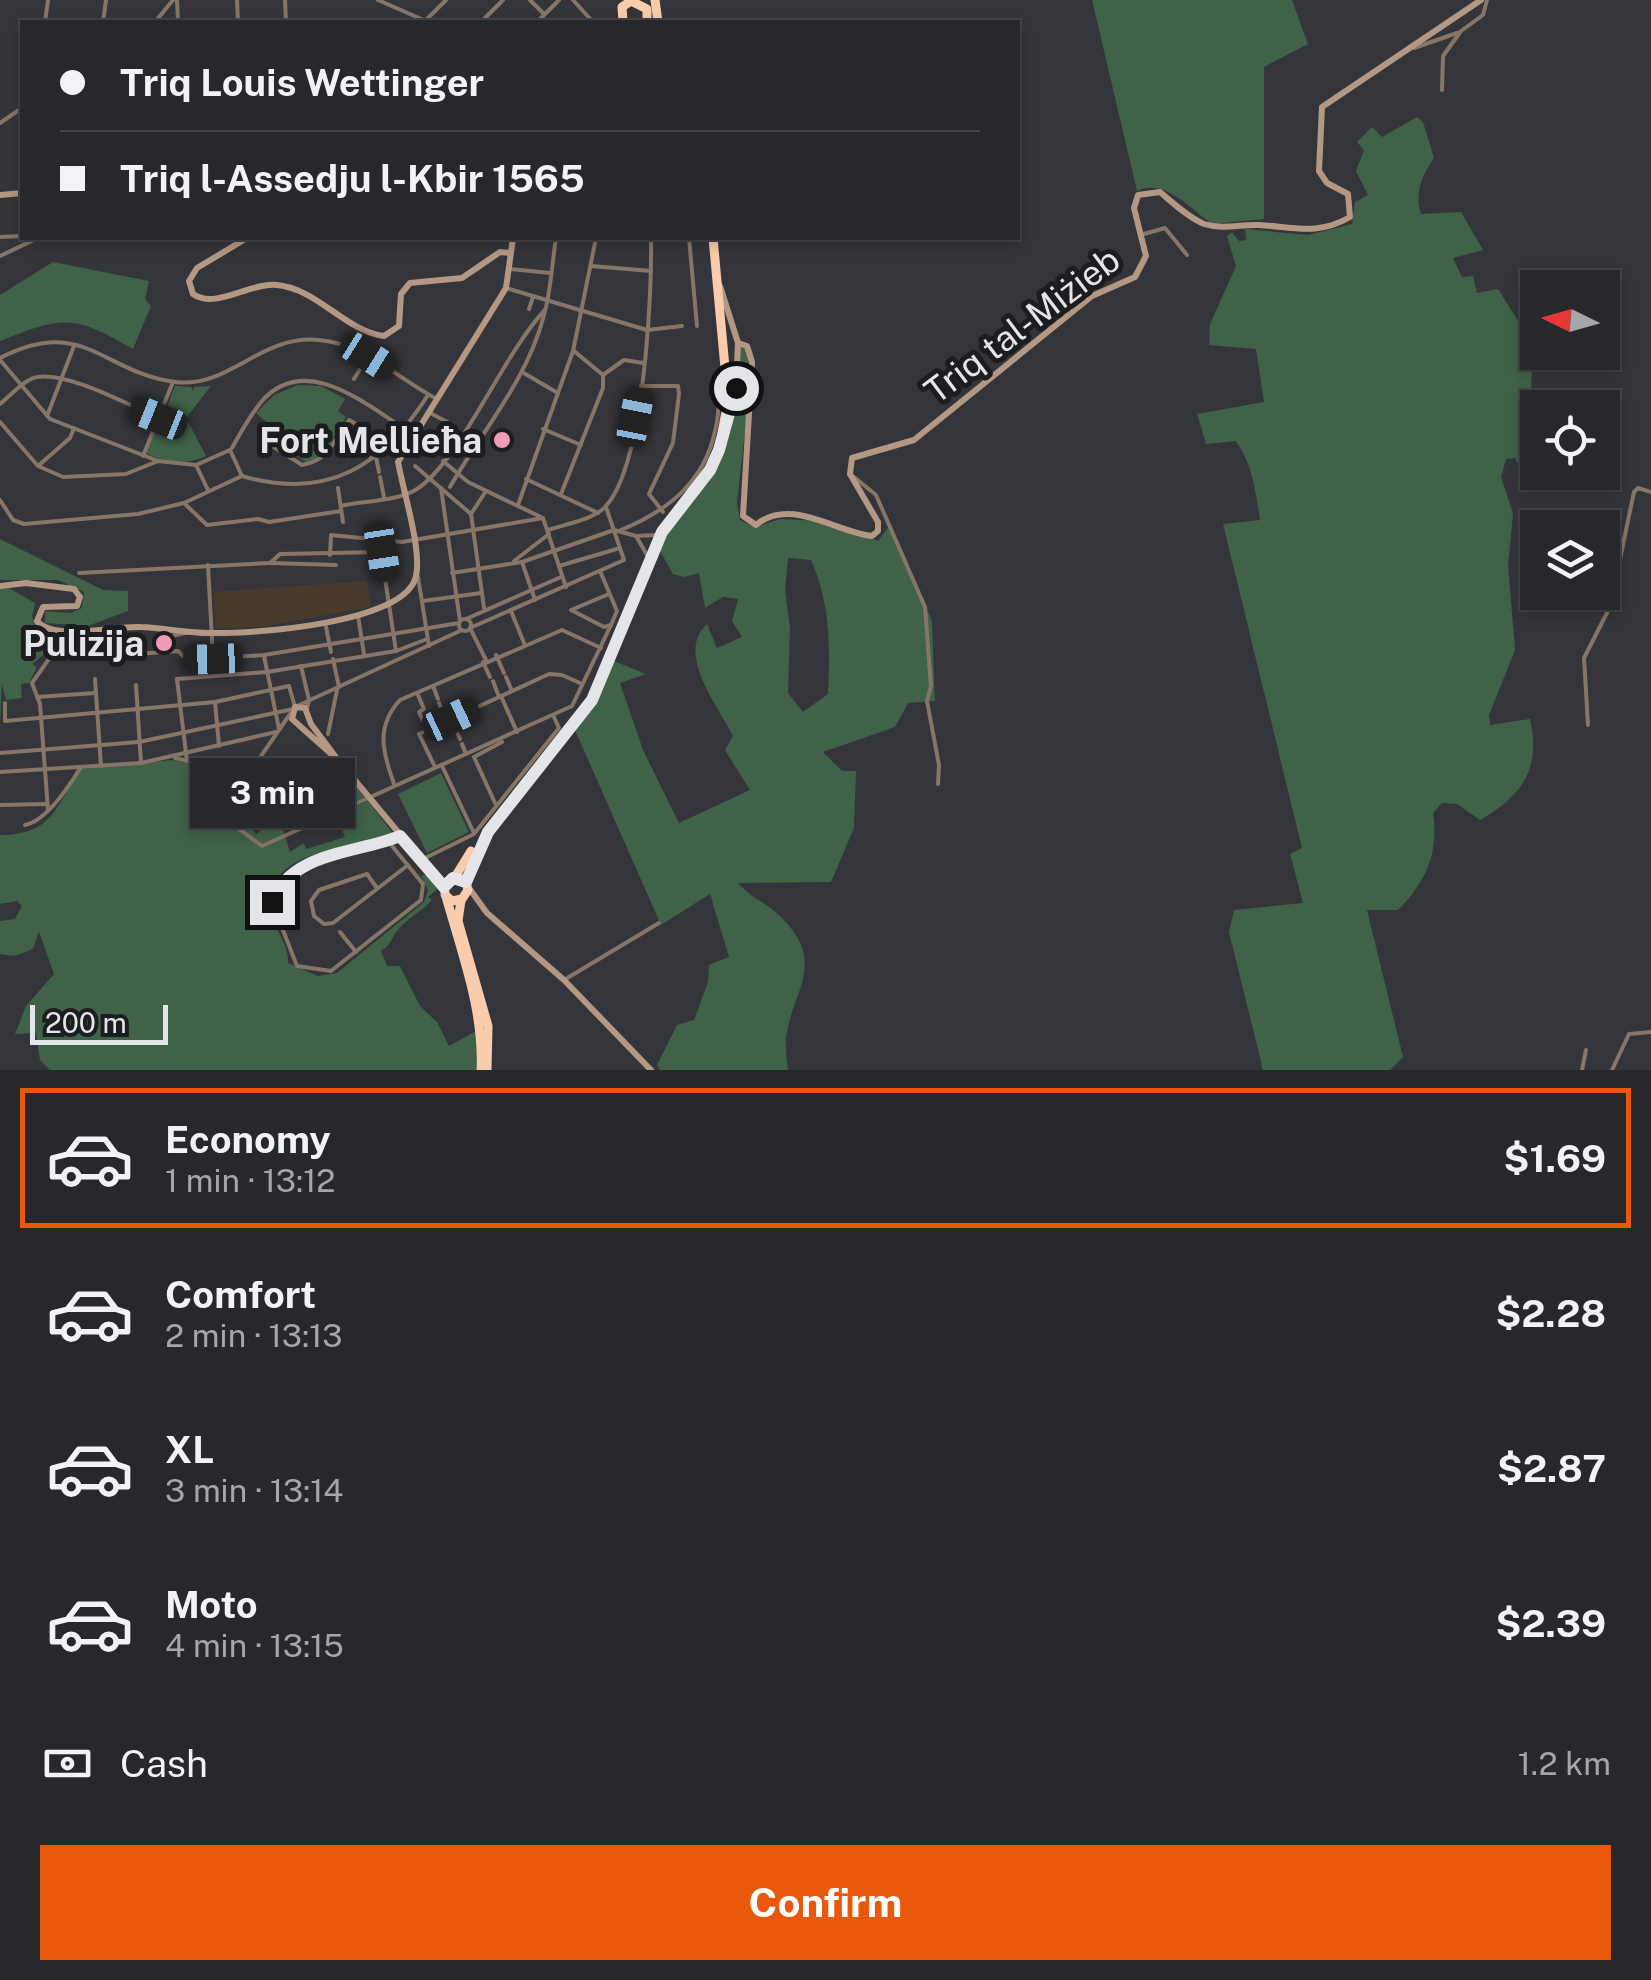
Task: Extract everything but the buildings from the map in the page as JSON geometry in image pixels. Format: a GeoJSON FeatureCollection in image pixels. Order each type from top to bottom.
{"type":"FeatureCollection","features":[{"type":"Feature","properties":{"kind":"highway"},"geometry":{"type":"LineString","coordinates":[[625,7],[640,3],[648,18]]}},
{"type":"Feature","properties":{"kind":"highway"},"geometry":{"type":"LineString","coordinates":[[445,891],[460,881],[488,832],[592,700],[662,532],[710,470],[728,416],[710,240]]}},
{"type":"Feature","properties":{"kind":"highway"},"geometry":{"type":"LineString","coordinates":[[484,1070],[488,1026],[458,920],[463,899],[460,881],[484,828],[580,709],[610,652],[655,535],[700,477],[718,441],[721,376],[710,240]]}},
{"type":"Feature","properties":{"kind":"highway"},"geometry":{"type":"LineString","coordinates":[[445,891],[463,899]]}},
{"type":"Feature","properties":{"kind":"highway"},"geometry":{"type":"LineString","coordinates":[[445,891],[478,1007],[484,1070]]}},
{"type":"Feature","properties":{"kind":"street"},"geometry":{"type":"LineString","coordinates":[[156,20],[175,0]]}},
{"type":"Feature","properties":{"kind":"street"},"geometry":{"type":"LineString","coordinates":[[378,0],[422,20]]}},
{"type":"Feature","properties":{"kind":"street"},"geometry":{"type":"LineString","coordinates":[[429,20],[446,0]]}},
{"type":"Feature","properties":{"kind":"street"},"geometry":{"type":"LineString","coordinates":[[483,20],[503,0]]}},
{"type":"Feature","properties":{"kind":"street"},"geometry":{"type":"LineString","coordinates":[[530,0],[544,14]]}},
{"type":"Feature","properties":{"kind":"street"},"geometry":{"type":"LineString","coordinates":[[539,20],[559,0]]}},
{"type":"Feature","properties":{"kind":"street"},"geometry":{"type":"LineString","coordinates":[[573,0],[591,20]]}},
{"type":"Feature","properties":{"kind":"street"},"geometry":{"type":"LineString","coordinates":[[1407,50],[1461,31],[1482,15],[1484,0]]}},
{"type":"Feature","properties":{"kind":"street","name":"Triq tal-Miżieb"},"geometry":{"type":"LineString","coordinates":[[850,474],[852,458],[914,440],[1092,296],[1135,277],[1146,256],[1135,201],[1152,192],[1160,192],[1204,224],[1224,228],[1256,224],[1307,232],[1333,227],[1350,217],[1348,194],[1327,184],[1319,171],[1320,111],[1332,96],[1358,84],[1484,0]]}},
{"type":"Feature","properties":{"kind":"street"},"geometry":{"type":"LineString","coordinates":[[398,20],[402,12]]}},
{"type":"Feature","properties":{"kind":"street"},"geometry":{"type":"LineString","coordinates":[[1442,90],[1440,80],[1446,73],[1440,64],[1461,31]]}},
{"type":"Feature","properties":{"kind":"street"},"geometry":{"type":"LineString","coordinates":[[1144,234],[1165,228],[1187,255]]}},
{"type":"Feature","properties":{"kind":"street"},"geometry":{"type":"LineString","coordinates":[[0,256],[34,240]]}},
{"type":"Feature","properties":{"kind":"street"},"geometry":{"type":"LineString","coordinates":[[245,240],[197,268],[189,281],[193,294],[210,299],[278,285],[307,295],[370,334],[384,336],[399,326],[401,294],[410,283],[462,278],[500,252],[511,253]]}},
{"type":"Feature","properties":{"kind":"street"},"geometry":{"type":"LineString","coordinates":[[429,646],[398,462],[477,345],[506,288],[513,240]]}},
{"type":"Feature","properties":{"kind":"street"},"geometry":{"type":"LineString","coordinates":[[450,487],[522,372],[546,310],[556,240]]}},
{"type":"Feature","properties":{"kind":"street"},"geometry":{"type":"LineString","coordinates":[[518,505],[573,351],[584,313],[596,240]]}},
{"type":"Feature","properties":{"kind":"street"},"geometry":{"type":"LineString","coordinates":[[514,562],[549,532],[598,513],[622,484],[648,330],[651,240]]}},
{"type":"Feature","properties":{"kind":"street"},"geometry":{"type":"LineString","coordinates":[[689,240],[697,326]]}},
{"type":"Feature","properties":{"kind":"street"},"geometry":{"type":"LineString","coordinates":[[592,266],[652,272]]}},
{"type":"Feature","properties":{"kind":"street"},"geometry":{"type":"LineString","coordinates":[[510,268],[550,273]]}},
{"type":"Feature","properties":{"kind":"street"},"geometry":{"type":"LineString","coordinates":[[717,281],[738,343],[736,388],[728,416]]}},
{"type":"Feature","properties":{"kind":"street"},"geometry":{"type":"LineString","coordinates":[[506,288],[648,330],[682,326]]}},
{"type":"Feature","properties":{"kind":"street"},"geometry":{"type":"LineString","coordinates":[[529,309],[533,297]]}},
{"type":"Feature","properties":{"kind":"street"},"geometry":{"type":"LineString","coordinates":[[184,503],[207,525],[258,519],[269,522],[417,489],[444,462],[522,335],[546,310]]}},
{"type":"Feature","properties":{"kind":"street"},"geometry":{"type":"LineString","coordinates":[[416,436],[336,386],[304,381],[286,384],[262,400],[230,450],[196,464],[158,461],[47,416],[0,359],[34,344],[74,344],[173,382],[219,376],[280,342],[316,339],[344,344],[440,400]]}},
{"type":"Feature","properties":{"kind":"street"},"geometry":{"type":"LineString","coordinates":[[738,343],[748,346],[754,392],[740,504],[748,523],[756,525],[774,516],[800,516],[872,536],[878,531],[878,522],[850,474]]}},
{"type":"Feature","properties":{"kind":"street"},"geometry":{"type":"LineString","coordinates":[[47,416],[74,344]]}},
{"type":"Feature","properties":{"kind":"street"},"geometry":{"type":"LineString","coordinates":[[573,351],[603,374]]}},
{"type":"Feature","properties":{"kind":"street"},"geometry":{"type":"LineString","coordinates":[[354,379],[368,356]]}},
{"type":"Feature","properties":{"kind":"street"},"geometry":{"type":"LineString","coordinates":[[603,374],[624,360],[643,364]]}},
{"type":"Feature","properties":{"kind":"street"},"geometry":{"type":"LineString","coordinates":[[522,372],[556,392]]}},
{"type":"Feature","properties":{"kind":"street"},"geometry":{"type":"LineString","coordinates":[[562,494],[603,388],[603,374]]}},
{"type":"Feature","properties":{"kind":"street"},"geometry":{"type":"LineString","coordinates":[[0,404],[21,386],[44,376],[63,378],[158,418]]}},
{"type":"Feature","properties":{"kind":"street"},"geometry":{"type":"LineString","coordinates":[[621,530],[663,512],[694,480],[708,456],[716,428],[721,376]]}},
{"type":"Feature","properties":{"kind":"street"},"geometry":{"type":"LineString","coordinates":[[143,456],[173,382]]}},
{"type":"Feature","properties":{"kind":"street"},"geometry":{"type":"LineString","coordinates":[[641,386],[678,386],[680,415],[673,443],[649,494],[663,512]]}},
{"type":"Feature","properties":{"kind":"street"},"geometry":{"type":"LineString","coordinates":[[0,500],[13,520],[24,524],[99,520],[184,503],[242,476],[280,485],[318,483],[348,474],[374,457],[406,430],[428,394]]}},
{"type":"Feature","properties":{"kind":"street"},"geometry":{"type":"LineString","coordinates":[[432,414],[451,424]]}},
{"type":"Feature","properties":{"kind":"street"},"geometry":{"type":"LineString","coordinates":[[263,455],[262,440],[302,465],[313,463],[323,458],[349,420],[358,425]]}},
{"type":"Feature","properties":{"kind":"street"},"geometry":{"type":"LineString","coordinates":[[0,422],[38,466],[63,477],[126,474],[158,461]]}},
{"type":"Feature","properties":{"kind":"street"},"geometry":{"type":"LineString","coordinates":[[38,466],[74,428]]}},
{"type":"Feature","properties":{"kind":"street"},"geometry":{"type":"LineString","coordinates":[[543,429],[580,445]]}},
{"type":"Feature","properties":{"kind":"street"},"geometry":{"type":"LineString","coordinates":[[339,436],[374,457],[384,497]]}},
{"type":"Feature","properties":{"kind":"street"},"geometry":{"type":"LineString","coordinates":[[230,450],[242,476]]}},
{"type":"Feature","properties":{"kind":"street"},"geometry":{"type":"LineString","coordinates":[[444,462],[486,490],[543,518],[566,588]]}},
{"type":"Feature","properties":{"kind":"street"},"geometry":{"type":"LineString","coordinates":[[196,464],[208,490]]}},
{"type":"Feature","properties":{"kind":"street"},"geometry":{"type":"LineString","coordinates":[[415,466],[471,514]]}},
{"type":"Feature","properties":{"kind":"street"},"geometry":{"type":"LineString","coordinates":[[850,474],[876,495],[926,607],[931,686],[927,701],[939,766],[938,784]]}},
{"type":"Feature","properties":{"kind":"street"},"geometry":{"type":"LineString","coordinates":[[526,479],[598,513]]}},
{"type":"Feature","properties":{"kind":"street"},"geometry":{"type":"LineString","coordinates":[[338,488],[344,522]]}},
{"type":"Feature","properties":{"kind":"street"},"geometry":{"type":"LineString","coordinates":[[441,488],[462,630]]}},
{"type":"Feature","properties":{"kind":"street"},"geometry":{"type":"LineString","coordinates":[[1588,725],[1584,658],[1610,607],[1634,492],[1638,488],[1651,492]]}},
{"type":"Feature","properties":{"kind":"street"},"geometry":{"type":"LineString","coordinates":[[484,608],[471,514],[486,490]]}},
{"type":"Feature","properties":{"kind":"street"},"geometry":{"type":"LineString","coordinates":[[0,753],[140,742],[294,709],[624,560],[606,506]]}},
{"type":"Feature","properties":{"kind":"street"},"geometry":{"type":"LineString","coordinates":[[330,555],[331,536],[412,541],[543,518]]}},
{"type":"Feature","properties":{"kind":"street"},"geometry":{"type":"LineString","coordinates":[[452,573],[522,562],[614,530],[636,536],[655,535]]}},
{"type":"Feature","properties":{"kind":"street"},"geometry":{"type":"LineString","coordinates":[[636,536],[647,555]]}},
{"type":"Feature","properties":{"kind":"street"},"geometry":{"type":"LineString","coordinates":[[559,566],[620,548]]}},
{"type":"Feature","properties":{"kind":"street"},"geometry":{"type":"LineString","coordinates":[[270,563],[280,554],[382,552],[396,651]]}},
{"type":"Feature","properties":{"kind":"street"},"geometry":{"type":"LineString","coordinates":[[522,562],[535,600]]}},
{"type":"Feature","properties":{"kind":"street"},"geometry":{"type":"LineString","coordinates":[[79,572],[270,563],[336,564]]}},
{"type":"Feature","properties":{"kind":"street"},"geometry":{"type":"LineString","coordinates":[[208,566],[213,659]]}},
{"type":"Feature","properties":{"kind":"street"},"geometry":{"type":"LineString","coordinates":[[294,709],[239,788],[239,829],[262,846],[572,706],[617,611],[600,571]]}},
{"type":"Feature","properties":{"kind":"street"},"geometry":{"type":"LineString","coordinates":[[0,586],[26,582],[74,589],[80,597],[78,606],[43,607],[37,621],[46,629],[86,631],[140,626],[212,634],[260,632],[358,616],[406,595],[417,572]]}},
{"type":"Feature","properties":{"kind":"street"},"geometry":{"type":"LineString","coordinates":[[137,654],[178,651],[186,660],[264,655],[462,621],[530,587],[562,576]]}},
{"type":"Feature","properties":{"kind":"street"},"geometry":{"type":"LineString","coordinates":[[422,601],[482,593]]}},
{"type":"Feature","properties":{"kind":"street"},"geometry":{"type":"LineString","coordinates":[[609,594],[571,610],[604,627],[611,625]]}},
{"type":"Feature","properties":{"kind":"street"},"geometry":{"type":"LineString","coordinates":[[510,611],[524,643]]}},
{"type":"Feature","properties":{"kind":"street"},"geometry":{"type":"LineString","coordinates":[[358,616],[364,654]]}},
{"type":"Feature","properties":{"kind":"street"},"geometry":{"type":"LineString","coordinates":[[462,621],[470,628],[517,732]]}},
{"type":"Feature","properties":{"kind":"street"},"geometry":{"type":"LineString","coordinates":[[326,627],[339,687],[328,734]]}},
{"type":"Feature","properties":{"kind":"street"},"geometry":{"type":"LineString","coordinates":[[47,807],[41,717],[32,683],[50,656],[90,644],[102,629]]}},
{"type":"Feature","properties":{"kind":"street"},"geometry":{"type":"LineString","coordinates":[[394,784],[382,750],[385,722],[400,700],[524,643],[562,630],[601,648]]}},
{"type":"Feature","properties":{"kind":"street"},"geometry":{"type":"LineString","coordinates":[[86,631],[90,644]]}},
{"type":"Feature","properties":{"kind":"street"},"geometry":{"type":"LineString","coordinates":[[162,638],[188,632]]}},
{"type":"Feature","properties":{"kind":"street"},"geometry":{"type":"LineString","coordinates":[[185,758],[176,678],[267,672],[332,656],[396,651],[428,638]]}},
{"type":"Feature","properties":{"kind":"street"},"geometry":{"type":"LineString","coordinates":[[297,647],[298,656]]}},
{"type":"Feature","properties":{"kind":"street"},"geometry":{"type":"LineString","coordinates":[[264,655],[278,731]]}},
{"type":"Feature","properties":{"kind":"street"},"geometry":{"type":"LineString","coordinates":[[496,656],[512,692]]}},
{"type":"Feature","properties":{"kind":"street"},"geometry":{"type":"LineString","coordinates":[[185,758],[298,723],[307,713],[309,700],[300,666]]}},
{"type":"Feature","properties":{"kind":"street"},"geometry":{"type":"LineString","coordinates":[[435,767],[419,734],[550,674],[562,674],[582,684]]}},
{"type":"Feature","properties":{"kind":"street"},"geometry":{"type":"LineString","coordinates":[[95,679],[101,766]]}},
{"type":"Feature","properties":{"kind":"street"},"geometry":{"type":"LineString","coordinates":[[136,685],[142,763]]}},
{"type":"Feature","properties":{"kind":"street"},"geometry":{"type":"LineString","coordinates":[[4,703],[5,721],[215,702],[289,686],[298,723],[372,798],[445,891]]}},
{"type":"Feature","properties":{"kind":"street"},"geometry":{"type":"LineString","coordinates":[[433,686],[466,754]]}},
{"type":"Feature","properties":{"kind":"street"},"geometry":{"type":"LineString","coordinates":[[36,697],[96,693]]}},
{"type":"Feature","properties":{"kind":"street"},"geometry":{"type":"LineString","coordinates":[[418,694],[424,709],[418,712],[427,730]]}},
{"type":"Feature","properties":{"kind":"street"},"geometry":{"type":"LineString","coordinates":[[215,702],[219,746]]}},
{"type":"Feature","properties":{"kind":"street"},"geometry":{"type":"LineString","coordinates":[[294,709],[307,713],[338,760]]}},
{"type":"Feature","properties":{"kind":"street"},"geometry":{"type":"LineString","coordinates":[[421,860],[474,834],[495,803],[559,728],[552,715]]}},
{"type":"Feature","properties":{"kind":"street"},"geometry":{"type":"LineString","coordinates":[[495,803],[474,758],[502,742]]}},
{"type":"Feature","properties":{"kind":"street"},"geometry":{"type":"LineString","coordinates":[[0,772],[185,758],[248,775]]}},
{"type":"Feature","properties":{"kind":"street"},"geometry":{"type":"LineString","coordinates":[[25,825],[34,824],[80,767]]}},
{"type":"Feature","properties":{"kind":"street"},"geometry":{"type":"LineString","coordinates":[[442,768],[474,834]]}},
{"type":"Feature","properties":{"kind":"street"},"geometry":{"type":"LineString","coordinates":[[0,805],[47,807]]}},
{"type":"Feature","properties":{"kind":"street"},"geometry":{"type":"LineString","coordinates":[[388,841],[424,884],[422,900],[332,971],[297,966],[272,902],[279,884],[303,865],[400,836]]}},
{"type":"Feature","properties":{"kind":"street"},"geometry":{"type":"LineString","coordinates":[[421,860],[460,881],[651,1070]]}},
{"type":"Feature","properties":{"kind":"street"},"geometry":{"type":"LineString","coordinates":[[364,863],[377,888]]}},
{"type":"Feature","properties":{"kind":"street"},"geometry":{"type":"LineString","coordinates":[[367,874],[319,890],[311,901],[314,916],[324,924],[333,922],[408,865]]}},
{"type":"Feature","properties":{"kind":"street"},"geometry":{"type":"LineString","coordinates":[[463,899],[479,904]]}},
{"type":"Feature","properties":{"kind":"street"},"geometry":{"type":"LineString","coordinates":[[564,980],[659,923]]}},
{"type":"Feature","properties":{"kind":"street"},"geometry":{"type":"LineString","coordinates":[[340,932],[356,952]]}},
{"type":"Feature","properties":{"kind":"street"},"geometry":{"type":"LineString","coordinates":[[1612,1070],[1628,1034],[1651,1032]]}},
{"type":"Feature","properties":{"kind":"street"},"geometry":{"type":"LineString","coordinates":[[1582,1070],[1586,1050]]}},
{"type":"Feature","properties":{"kind":"shaded area"},"geometry":{"type":"Polygon","coordinates":[[[367,581],[371,607],[260,627],[216,628],[214,592],[367,581]]]}},
{"type":"Feature","properties":{"kind":"green space"},"geometry":{"type":"Polygon","coordinates":[[[1092,0],[1292,0],[1308,44],[1264,67],[1264,219],[1212,224],[1167,192],[1157,188],[1137,191],[1092,0]]]}},
{"type":"Feature","properties":{"kind":"green space"},"geometry":{"type":"Polygon","coordinates":[[[1417,117],[1423,122],[1434,158],[1420,185],[1421,214],[1461,212],[1483,250],[1453,258],[1462,277],[1473,276],[1477,293],[1498,289],[1520,324],[1520,370],[1532,370],[1531,390],[1520,390],[1520,467],[1515,458],[1506,459],[1501,477],[1513,514],[1508,565],[1515,650],[1489,715],[1490,725],[1530,719],[1533,752],[1518,790],[1480,820],[1457,804],[1442,803],[1433,813],[1432,854],[1416,889],[1398,910],[1367,910],[1403,1057],[1390,1070],[1263,1070],[1229,932],[1234,910],[1303,903],[1290,854],[1302,848],[1223,524],[1260,520],[1252,479],[1236,441],[1206,444],[1197,414],[1264,402],[1256,349],[1209,345],[1210,324],[1236,266],[1227,236],[1232,232],[1239,241],[1246,240],[1245,229],[1308,235],[1352,224],[1355,202],[1368,195],[1356,171],[1364,150],[1357,142],[1372,127],[1382,137],[1417,117]]]}},
{"type":"Feature","properties":{"kind":"green space"},"geometry":{"type":"Polygon","coordinates":[[[53,262],[149,281],[145,299],[151,306],[133,349],[96,329],[68,322],[0,341],[0,295],[53,262]]]}},
{"type":"Feature","properties":{"kind":"green space"},"geometry":{"type":"Polygon","coordinates":[[[736,346],[747,348],[750,386],[737,503],[740,520],[755,527],[781,519],[821,521],[878,541],[890,525],[932,621],[935,701],[908,703],[895,727],[823,752],[842,771],[856,771],[854,828],[831,882],[738,883],[780,916],[795,933],[802,949],[803,978],[786,1039],[788,1070],[660,1070],[657,1065],[677,1025],[694,1020],[708,982],[709,965],[729,957],[710,894],[661,925],[575,730],[614,661],[646,674],[620,683],[643,750],[679,823],[750,790],[725,750],[733,736],[702,680],[695,650],[698,636],[707,624],[717,648],[742,637],[732,621],[738,599],[723,597],[705,608],[699,573],[684,577],[673,574],[660,551],[725,447],[735,404],[736,346]],[[788,558],[785,590],[790,628],[788,693],[803,712],[828,694],[828,626],[811,560],[788,558]]]}},
{"type":"Feature","properties":{"kind":"green space"},"geometry":{"type":"Polygon","coordinates":[[[298,385],[321,386],[345,399],[338,411],[346,417],[323,456],[308,463],[262,436],[269,424],[256,413],[274,395],[298,385]]]}},
{"type":"Feature","properties":{"kind":"green space"},"geometry":{"type":"Polygon","coordinates":[[[175,386],[191,387],[193,391],[194,387],[211,386],[186,418],[206,456],[192,461],[176,462],[146,453],[160,420],[169,419],[171,411],[166,409],[175,386]]]}},
{"type":"Feature","properties":{"kind":"green space"},"geometry":{"type":"Polygon","coordinates":[[[0,539],[103,590],[128,591],[128,611],[88,626],[45,623],[45,611],[70,613],[82,608],[84,592],[58,580],[0,580],[0,539]]]}},
{"type":"Feature","properties":{"kind":"green space"},"geometry":{"type":"Polygon","coordinates":[[[7,587],[35,603],[32,617],[37,626],[87,640],[62,646],[61,641],[32,664],[37,667],[29,683],[21,684],[22,698],[6,700],[2,684],[0,724],[0,589],[7,587]]]}},
{"type":"Feature","properties":{"kind":"green space"},"geometry":{"type":"Polygon","coordinates":[[[326,755],[366,797],[300,826],[291,804],[305,801],[325,771],[326,755]]]}},
{"type":"Feature","properties":{"kind":"green space"},"geometry":{"type":"Polygon","coordinates":[[[173,760],[219,771],[215,790],[237,788],[237,822],[243,820],[256,834],[279,817],[290,852],[304,843],[306,849],[345,837],[336,815],[368,801],[394,835],[319,853],[284,871],[273,884],[270,910],[288,963],[318,976],[337,973],[424,902],[428,890],[421,876],[429,874],[440,887],[428,897],[432,900],[400,927],[381,951],[387,966],[400,966],[420,1006],[437,1022],[449,1046],[478,1030],[476,1070],[50,1070],[40,1060],[36,1033],[15,1034],[26,1006],[54,974],[39,932],[33,949],[14,956],[0,954],[0,921],[15,919],[22,906],[17,901],[0,904],[0,835],[17,834],[42,824],[58,807],[81,769],[173,760]]]}},
{"type":"Feature","properties":{"kind":"green space"},"geometry":{"type":"Polygon","coordinates":[[[441,773],[469,832],[427,853],[398,794],[441,773]]]}},
{"type":"Feature","properties":{"kind":"place","name":"Fort Mellieħa"},"geometry":{"type":"Point","coordinates":[502,440]}},
{"type":"Feature","properties":{"kind":"place","name":"Pulizija"},"geometry":{"type":"Point","coordinates":[164,643]}},
{"type":"Feature","properties":{"kind":"route"},"geometry":{"type":"LineString","coordinates":[[272,902],[279,884],[303,865],[400,836],[444,887],[453,878],[466,882],[488,832],[592,700],[662,532],[710,470],[736,388]]}}]}
